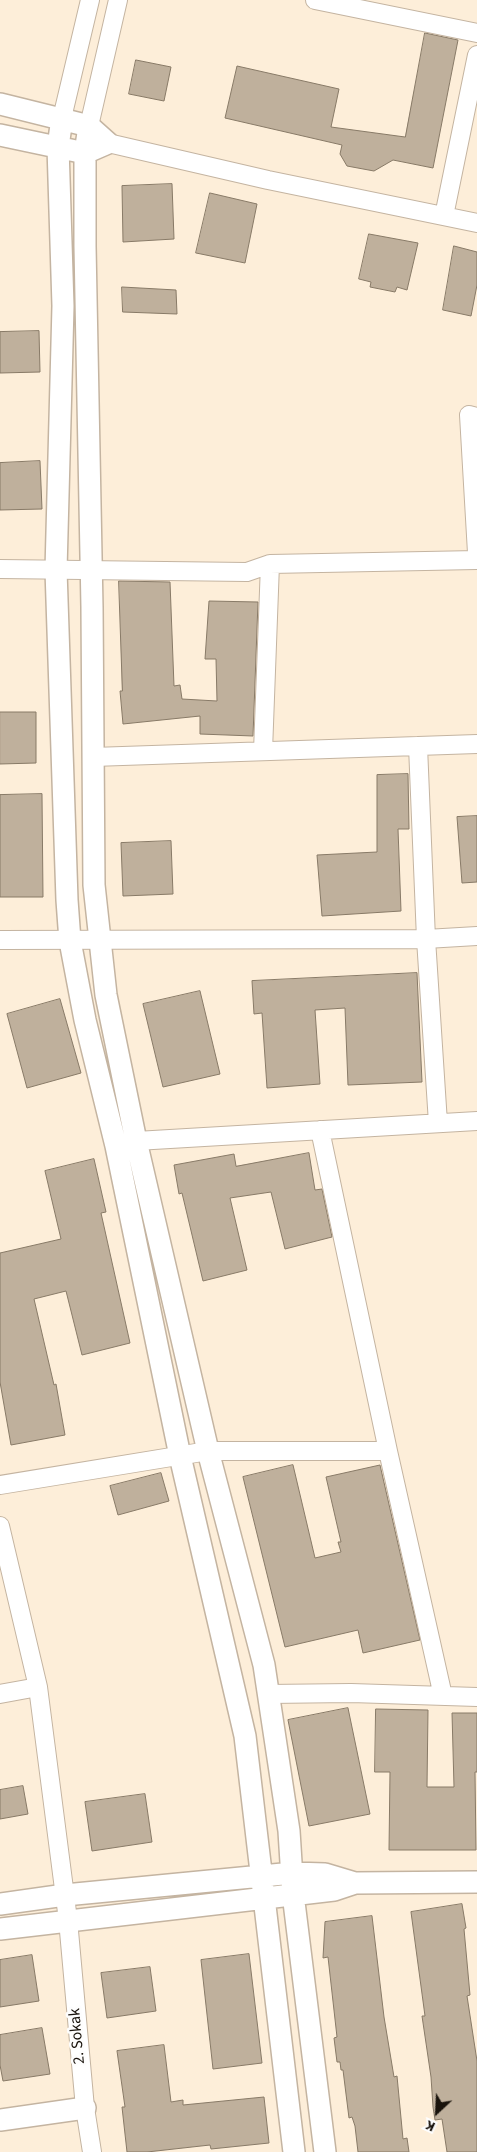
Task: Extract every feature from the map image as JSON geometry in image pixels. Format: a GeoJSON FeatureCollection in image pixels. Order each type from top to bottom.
{"type":"FeatureCollection","features":[{"type":"Feature","properties":{"kind":"street"},"geometry":{"type":"LineString","coordinates":[[90,0],[62,118],[58,147],[63,306],[56,570],[66,900],[70,941],[85,1020],[116,1146],[180,1456],[245,1736],[294,2152]]}},
{"type":"Feature","properties":{"kind":"street"},"geometry":{"type":"LineString","coordinates":[[118,0],[89,126],[85,153],[94,886],[106,996],[136,1141],[208,1451],[264,1665],[289,1831],[293,1884],[325,2152]]}},
{"type":"Feature","properties":{"kind":"street"},"geometry":{"type":"LineString","coordinates":[[315,0],[477,33]]}},
{"type":"Feature","properties":{"kind":"street"},"geometry":{"type":"LineString","coordinates":[[444,216],[477,54]]}},
{"type":"Feature","properties":{"kind":"street"},"geometry":{"type":"LineString","coordinates":[[0,104],[89,126],[108,143],[268,180],[477,223]]}},
{"type":"Feature","properties":{"kind":"street"},"geometry":{"type":"LineString","coordinates":[[0,135],[85,153],[108,143]]}},
{"type":"Feature","properties":{"kind":"street"},"geometry":{"type":"LineString","coordinates":[[477,417],[468,416],[477,553]]}},
{"type":"Feature","properties":{"kind":"street"},"geometry":{"type":"LineString","coordinates":[[0,569],[247,572],[270,564],[477,560]]}},
{"type":"Feature","properties":{"kind":"street"},"geometry":{"type":"LineString","coordinates":[[263,751],[270,564]]}},
{"type":"Feature","properties":{"kind":"street"},"geometry":{"type":"LineString","coordinates":[[93,757],[477,744]]}},
{"type":"Feature","properties":{"kind":"street"},"geometry":{"type":"LineString","coordinates":[[418,746],[426,939],[438,1122]]}},
{"type":"Feature","properties":{"kind":"street"},"geometry":{"type":"LineString","coordinates":[[0,940],[426,939],[477,936]]}},
{"type":"Feature","properties":{"kind":"street"},"geometry":{"type":"LineString","coordinates":[[136,1141],[477,1121]]}},
{"type":"Feature","properties":{"kind":"street"},"geometry":{"type":"LineString","coordinates":[[320,1130],[388,1452],[444,1696]]}},
{"type":"Feature","properties":{"kind":"street"},"geometry":{"type":"LineString","coordinates":[[0,1485],[208,1451],[388,1452]]}},
{"type":"Feature","properties":{"kind":"street","name":"2. Sokak"},"geometry":{"type":"LineString","coordinates":[[0,1526],[38,1686],[68,1920],[85,2108],[92,2152]]}},
{"type":"Feature","properties":{"kind":"street"},"geometry":{"type":"LineString","coordinates":[[0,1694],[38,1686]]}},
{"type":"Feature","properties":{"kind":"street"},"geometry":{"type":"LineString","coordinates":[[268,1694],[477,1697]]}},
{"type":"Feature","properties":{"kind":"street"},"geometry":{"type":"LineString","coordinates":[[0,1904],[65,1895],[262,1876],[293,1884],[334,1890],[355,1882],[477,1882]]}},
{"type":"Feature","properties":{"kind":"street"},"geometry":{"type":"LineString","coordinates":[[0,1929],[263,1898],[293,1884]]}},
{"type":"Feature","properties":{"kind":"street"},"geometry":{"type":"LineString","coordinates":[[0,2120],[85,2108]]}},
{"type":"Feature","properties":{"kind":"building"},"geometry":{"type":"Polygon","coordinates":[[[425,33],[458,40],[433,168],[393,160],[374,171],[347,166],[340,154],[342,145],[225,118],[237,66],[339,89],[331,127],[405,137],[425,33]]]}},
{"type":"Feature","properties":{"kind":"building"},"geometry":{"type":"Polygon","coordinates":[[[136,60],[171,67],[164,101],[129,94],[136,60]]]}},
{"type":"Feature","properties":{"kind":"building"},"geometry":{"type":"Polygon","coordinates":[[[172,184],[174,239],[123,242],[122,186],[172,184]]]}},
{"type":"Feature","properties":{"kind":"building"},"geometry":{"type":"Polygon","coordinates":[[[210,193],[257,204],[245,263],[196,253],[210,193]]]}},
{"type":"Feature","properties":{"kind":"building"},"geometry":{"type":"Polygon","coordinates":[[[369,234],[418,243],[407,290],[397,287],[395,292],[370,287],[371,282],[359,279],[369,234]]]}},
{"type":"Feature","properties":{"kind":"building"},"geometry":{"type":"Polygon","coordinates":[[[454,246],[477,252],[477,285],[471,316],[443,310],[454,246]]]}},
{"type":"Feature","properties":{"kind":"building"},"geometry":{"type":"Polygon","coordinates":[[[122,287],[176,290],[177,314],[123,312],[122,287]]]}},
{"type":"Feature","properties":{"kind":"building"},"geometry":{"type":"Polygon","coordinates":[[[39,331],[40,372],[0,373],[0,332],[39,331]]]}},
{"type":"Feature","properties":{"kind":"building"},"geometry":{"type":"Polygon","coordinates":[[[40,461],[42,509],[0,510],[0,463],[40,461]]]}},
{"type":"Feature","properties":{"kind":"building"},"geometry":{"type":"Polygon","coordinates":[[[119,581],[170,582],[174,686],[180,685],[182,699],[217,701],[216,659],[205,659],[209,601],[258,602],[253,736],[200,734],[200,716],[123,724],[120,691],[122,691],[119,581]]]}},
{"type":"Feature","properties":{"kind":"building"},"geometry":{"type":"Polygon","coordinates":[[[0,712],[36,712],[36,763],[0,764],[0,712]]]}},
{"type":"Feature","properties":{"kind":"building"},"geometry":{"type":"Polygon","coordinates":[[[408,774],[409,829],[398,829],[401,911],[322,916],[317,855],[377,852],[377,775],[408,774]]]}},
{"type":"Feature","properties":{"kind":"building"},"geometry":{"type":"Polygon","coordinates":[[[42,794],[43,897],[0,897],[0,795],[42,794]]]}},
{"type":"Feature","properties":{"kind":"building"},"geometry":{"type":"Polygon","coordinates":[[[477,816],[477,882],[462,883],[457,817],[477,816]]]}},
{"type":"Feature","properties":{"kind":"building"},"geometry":{"type":"Polygon","coordinates":[[[171,841],[173,894],[123,896],[121,843],[171,841]]]}},
{"type":"Feature","properties":{"kind":"building"},"geometry":{"type":"Polygon","coordinates":[[[417,973],[422,1082],[348,1085],[345,1008],[315,1010],[320,1084],[267,1088],[262,1013],[254,1014],[252,981],[417,973]]]}},
{"type":"Feature","properties":{"kind":"building"},"geometry":{"type":"Polygon","coordinates":[[[200,991],[220,1074],[163,1087],[143,1004],[200,991]]]}},
{"type":"Feature","properties":{"kind":"building"},"geometry":{"type":"Polygon","coordinates":[[[60,999],[81,1073],[27,1088],[7,1014],[60,999]]]}},
{"type":"Feature","properties":{"kind":"building"},"geometry":{"type":"Polygon","coordinates":[[[309,1153],[315,1190],[322,1189],[332,1237],[285,1249],[271,1192],[230,1198],[247,1270],[203,1281],[182,1193],[179,1194],[174,1165],[234,1154],[236,1166],[309,1153]]]}},
{"type":"Feature","properties":{"kind":"building"},"geometry":{"type":"Polygon","coordinates":[[[94,1159],[106,1212],[101,1213],[130,1343],[82,1355],[66,1291],[34,1299],[54,1385],[56,1384],[65,1435],[11,1445],[0,1382],[0,1253],[61,1239],[45,1171],[94,1159]]]}},
{"type":"Feature","properties":{"kind":"building"},"geometry":{"type":"Polygon","coordinates":[[[293,1465],[315,1558],[341,1552],[338,1542],[341,1542],[326,1477],[380,1465],[420,1640],[363,1653],[358,1630],[285,1647],[243,1477],[293,1465]]]}},
{"type":"Feature","properties":{"kind":"building"},"geometry":{"type":"Polygon","coordinates":[[[161,1473],[169,1501],[118,1515],[110,1486],[161,1473]]]}},
{"type":"Feature","properties":{"kind":"building"},"geometry":{"type":"Polygon","coordinates":[[[348,1708],[370,1814],[309,1826],[288,1720],[348,1708]]]}},
{"type":"Feature","properties":{"kind":"building"},"geometry":{"type":"Polygon","coordinates":[[[376,1709],[428,1710],[427,1787],[454,1787],[452,1713],[477,1713],[477,1772],[475,1772],[476,1850],[389,1850],[390,1772],[375,1772],[376,1709]]]}},
{"type":"Feature","properties":{"kind":"building"},"geometry":{"type":"Polygon","coordinates":[[[23,1786],[28,1814],[0,1819],[0,1790],[23,1786]]]}},
{"type":"Feature","properties":{"kind":"building"},"geometry":{"type":"Polygon","coordinates":[[[145,1794],[152,1842],[92,1851],[85,1802],[145,1794]]]}},
{"type":"Feature","properties":{"kind":"building"},"geometry":{"type":"Polygon","coordinates":[[[462,1904],[466,1928],[464,1929],[470,1995],[467,1996],[477,2061],[477,2152],[447,2152],[442,2119],[435,2120],[433,2107],[431,2077],[422,2016],[425,2016],[411,1912],[462,1904]]]}},
{"type":"Feature","properties":{"kind":"building"},"geometry":{"type":"Polygon","coordinates":[[[372,1916],[384,2017],[394,2077],[397,2076],[403,2139],[407,2138],[409,2152],[358,2152],[355,2126],[352,2117],[349,2118],[343,2070],[341,2070],[340,2062],[337,2062],[334,2038],[337,2037],[328,1957],[323,1958],[325,1922],[372,1916]]]}},
{"type":"Feature","properties":{"kind":"building"},"geometry":{"type":"Polygon","coordinates":[[[249,1954],[262,2063],[213,2069],[201,1960],[249,1954]]]}},
{"type":"Feature","properties":{"kind":"building"},"geometry":{"type":"Polygon","coordinates":[[[32,1955],[39,2001],[0,2007],[0,1960],[32,1955]]]}},
{"type":"Feature","properties":{"kind":"building"},"geometry":{"type":"Polygon","coordinates":[[[150,1967],[156,2011],[107,2018],[101,1973],[150,1967]]]}},
{"type":"Feature","properties":{"kind":"building"},"geometry":{"type":"Polygon","coordinates":[[[42,2028],[50,2074],[3,2081],[0,2065],[0,2035],[42,2028]]]}},
{"type":"Feature","properties":{"kind":"building"},"geometry":{"type":"Polygon","coordinates":[[[164,2045],[171,2102],[183,2100],[183,2105],[264,2097],[269,2143],[211,2149],[210,2145],[147,2152],[127,2152],[122,2107],[125,2107],[117,2051],[164,2045]]]}}]}
